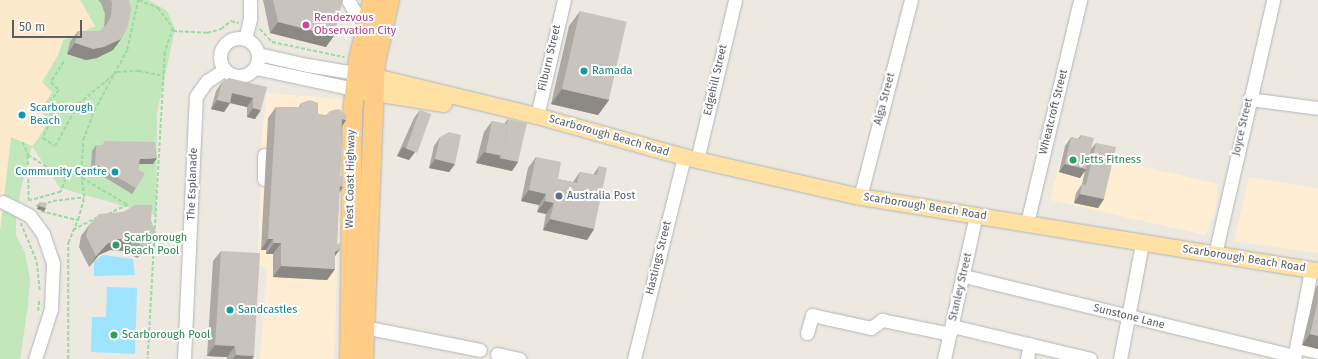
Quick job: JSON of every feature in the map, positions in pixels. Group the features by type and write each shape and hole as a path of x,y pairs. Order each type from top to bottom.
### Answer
{"highway":[{"name":"West Coast Highway","path":"349,359 353,73 372,0"},
{"name":"West Coast Highway","path":"363,359 376,57 389,0"}],"main road":[{"name":"Scarborough Beach Road","path":"353,73 374,85 537,116 691,159 860,197 1027,223 1142,244 1314,270"}],"street":[{"path":"245,39 249,26 250,0"},
{"path":"348,0 354,11 367,19"},
{"name":"Filburn Street","path":"537,116 564,0"},
{"name":"Edgehill Street","path":"691,159 735,0"},
{"name":"Alga Street","path":"860,197 911,0"},
{"name":"Wheatcroft Street","path":"1027,223 1080,0"},
{"name":"Joyce Street","path":"1215,254 1249,99 1273,0"},
{"path":"234,38 245,39 254,44 258,54 256,68 249,74 241,77 232,75 224,70 220,60 221,49 234,38"},
{"name":"Scarborough Beach Road","path":"258,54 353,73"},
{"name":"Scarborough Beach Road","path":"256,68 353,73"},
{"name":"The Esplanade","path":"184,359 196,96 207,81 224,70"},
{"path":"1249,99 1318,108"},
{"path":"264,154 264,179"},
{"name":"Hastings Street","path":"634,359 691,159"},
{"path":"3,202 27,207 43,234 53,263 51,309 35,359"},
{"name":"Stanley Street","path":"944,359 964,276 976,215"},
{"path":"1120,359 1142,244"},
{"path":"1295,354 1314,270"},
{"name":"Sunstone Lane","path":"964,276 1129,317 1295,354 1318,352"},
{"path":"807,333 812,316 871,328 882,320 1030,344 1090,359"},
{"path":"364,327 480,350"},
{"path":"1027,359 1030,344"},
{"path":"497,354 519,359"}],"path":[{"path":"68,359 70,318 67,258 68,243 78,220 84,197 82,178 83,140 94,111 117,72 132,36 133,18 139,0 158,8 173,28 165,52 148,359"},
{"path":"172,30 194,33 214,32 230,21 260,29 272,42 353,73"},
{"path":"64,62 51,82 59,90 46,109 54,116 43,138 55,146 78,104 117,72 139,71 164,76"},
{"path":"23,142 28,155 27,207 21,228 32,246 40,278 38,313"},
{"path":"27,207 61,192 66,179 28,155"},
{"path":"82,178 128,205 117,211 104,215"},
{"path":"78,220 40,211 36,207 53,201 84,197"},
{"path":"117,211 122,212"},
{"path":"149,214 156,215"},
{"path":"73,230 98,217"}],"shaded area":[{"path":"267,93 343,99 334,359 260,359 267,270 258,263 261,143"},
{"path":"1066,140 1112,151 1119,161 1218,184 1215,214 1205,235 1050,200"},
{"path":"1249,177 1318,188 1318,253 1234,241"}],"green space":[{"path":"80,0 149,0 167,11 175,29 157,113 156,215 60,188 32,146 21,188 16,219 16,235 25,253 30,279 28,305 20,359 0,359 0,230 11,137 38,139 49,119 39,111 42,82 58,55 63,40 95,26"}],"sand":[{"name":"Scarborough Beach","path":"0,0 80,0 95,26 63,40 58,55 42,82 52,92 40,111 49,119 38,139 32,146 11,137 0,230"}],"water":[{"path":"103,255 133,259 135,275 94,276 94,261"},
{"name":"Scarborough Pool","path":"107,287 137,288 135,354 91,352 92,317 106,317"}],"building":[{"path":"111,0 129,0 131,9 127,29 121,39 104,47 93,49 75,43 78,31 100,31 107,24 111,16"},
{"path":"273,0 343,0 334,36 278,22"},
{"name":"Ramada","path":"580,11 627,22 609,100 562,89"},
{"path":"229,78 267,87 261,110 253,108 253,98 232,93 230,103 217,100 222,82"},
{"path":"310,100 318,103 318,114 326,115 330,111 339,109 347,116 346,120 342,119 340,176 343,176 343,187 340,186 337,244 340,243 340,249 335,252 335,269 281,266 281,243 274,243 273,239 268,239 276,107 301,107 301,103"},
{"path":"420,110 431,114 417,153 406,149"},
{"path":"508,119 527,123 518,162 499,158 501,156"},
{"path":"492,121 508,124 502,155 486,152"},
{"path":"449,132 461,135 455,164 435,159 440,137"},
{"path":"1081,135 1094,138 1086,169 1065,164 1071,137 1080,139"},
{"name":"Community Centre","path":"105,141 155,142 157,158 140,159 138,169 145,174 136,188 95,164 96,145 102,145"},
{"path":"1096,143 1116,147 1104,199 1080,194 1082,184 1086,185"},
{"path":"536,157 561,162 558,179 577,183 580,172 597,175 599,166 607,168 594,229 550,219 554,203 545,201 546,194 529,190"},
{"path":"40,202 47,203 46,208 39,206"},
{"path":"135,205 152,205 151,220 156,233 154,239 144,247 133,240 118,239 107,244 96,256 86,236 89,225 99,214 123,212"},
{"name":"Sandcastles","path":"221,251 260,253 254,356 236,355 235,346 215,345"},
{"path":"1318,301 1318,336 1310,334"}],"place":[{"name":"Rendezvous Observation City","path":"306,25"},
{"name":"Ramada","path":"584,71"},
{"name":"Scarborough Beach","path":"22,115"},
{"name":"Jetts Fitness","path":"1073,160"},
{"name":"Community Centre","path":"115,172"},
{"name":"Australia Post","path":"559,196"},
{"name":"Scarborough Beach Pool","path":"116,245"},
{"name":"Sandcastles","path":"230,310"},
{"name":"Scarborough Pool","path":"114,335"}]}
